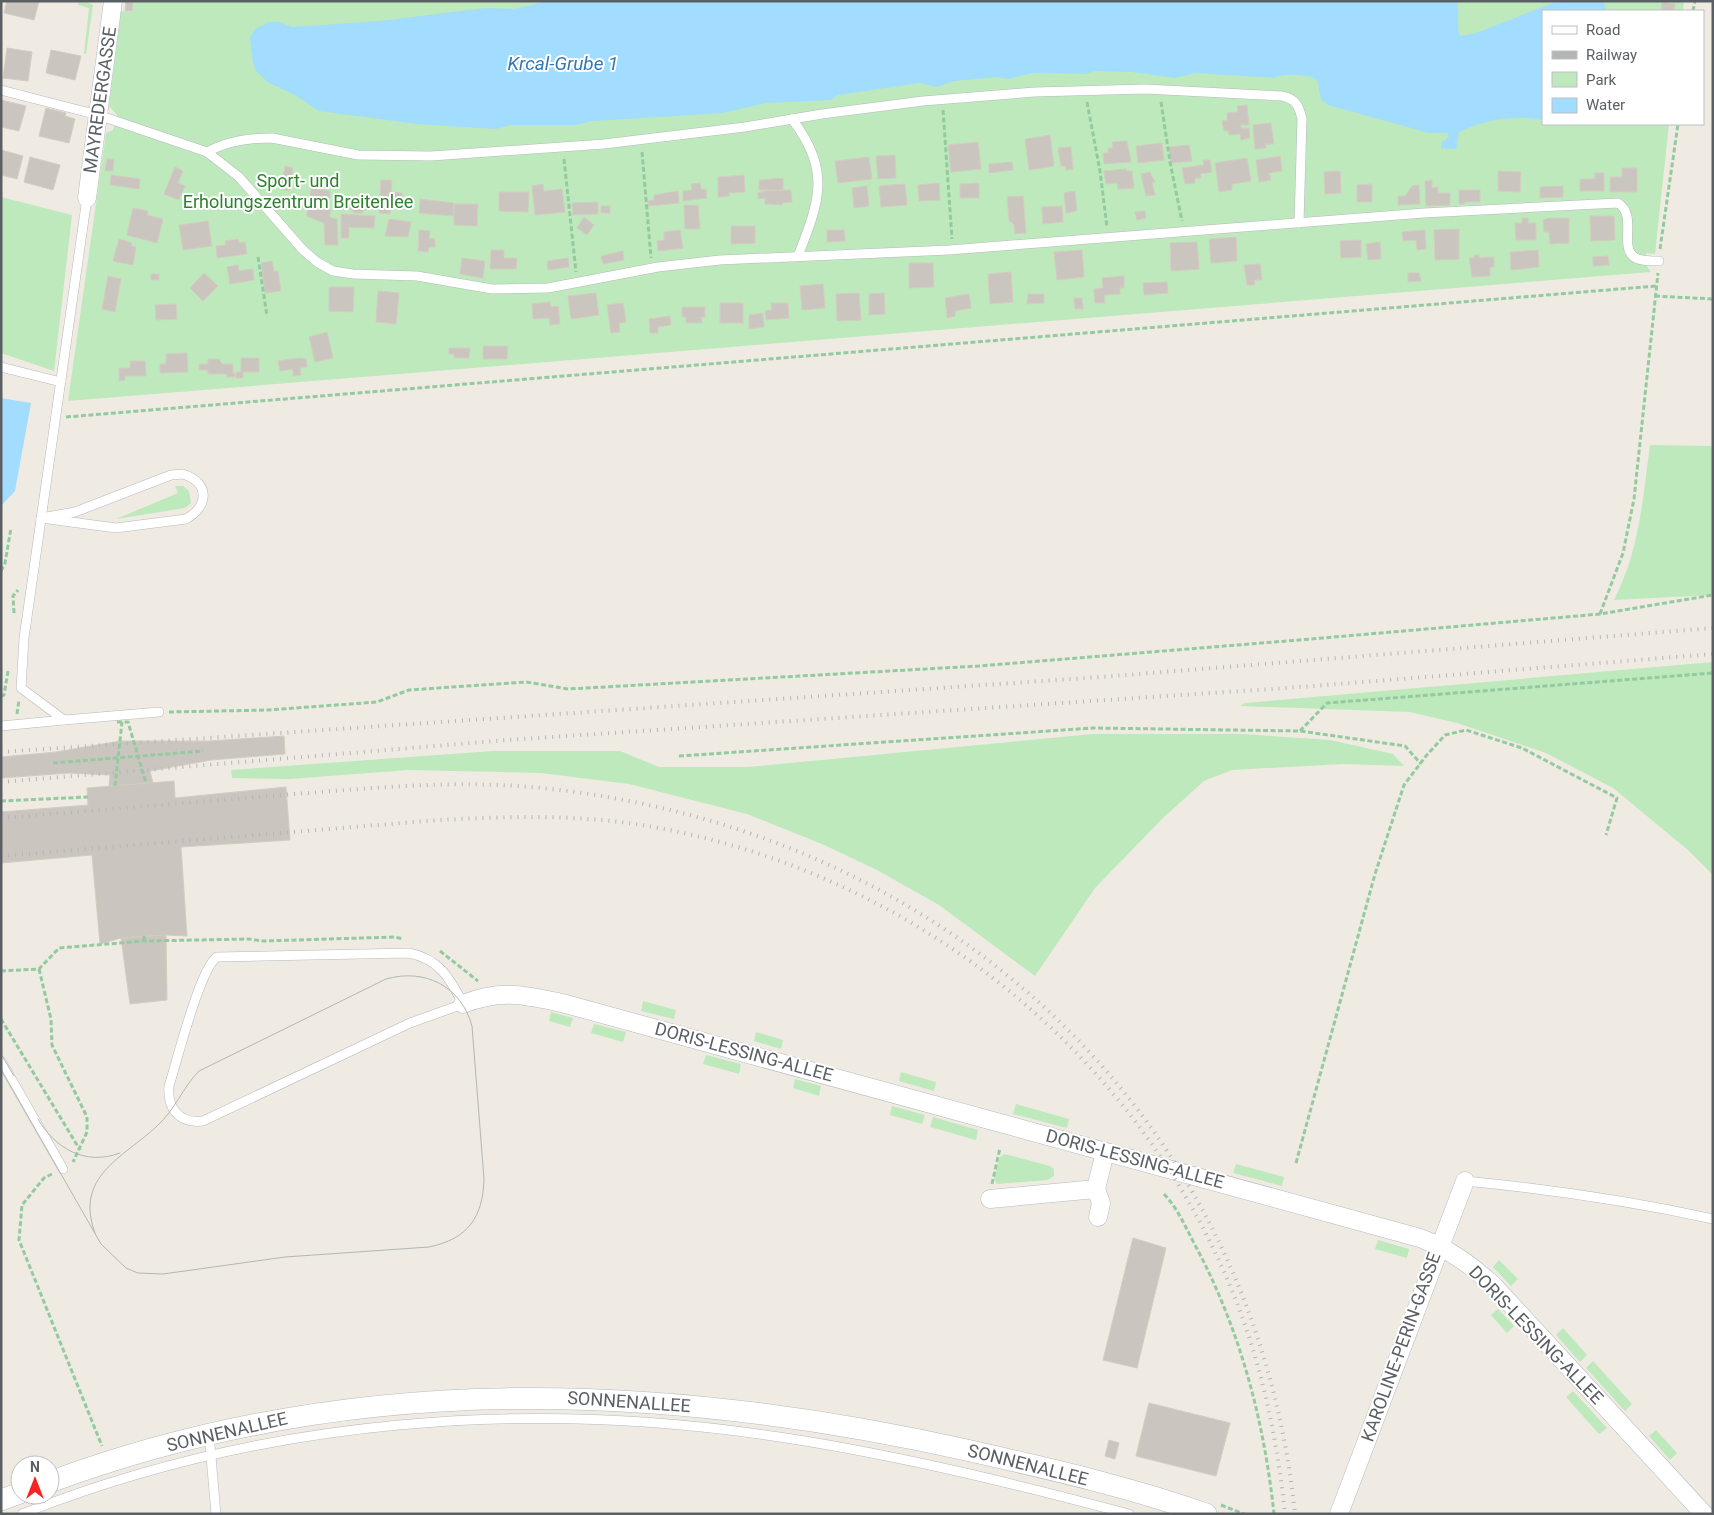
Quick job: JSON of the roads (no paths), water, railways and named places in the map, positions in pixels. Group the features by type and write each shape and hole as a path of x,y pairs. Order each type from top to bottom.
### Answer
{"street":[{"name":"MAYREDERGASSE","path":"87,198 98,115 109,2"},
{"name":"DORIS-LESSING-ALLEE","path":"463,1004 479,998 514,993 562,1003 1420,1238 1439,1245 1456,1255 1494,1286 1704,1514"},
{"path":"1098,1216 1101,1203 1096,1189 1105,1152"},
{"name":"KAROLINE-PERIN-GASSE","path":"1339,1514 1464,1181"},
{"path":"991,1194 1096,1189"},
{"name":"SONNENALLEE","path":"60,1479 138,1453 209,1434 326,1412 426,1401 488,1397 562,1397 666,1403 789,1416 926,1441 1047,1468 1206,1514"}],"lane":[{"path":"1,90 98,115 207,152 239,177 303,250 317,262 333,271 352,274 416,276 472,287 508,291 577,283 652,268 720,260 952,249 1300,223 1618,203 1628,213 1628,244 1630,251 1639,260 1659,261"},
{"path":"207,152 221,144 253,138 272,138 358,155 399,156 562,147 641,140 942,100 1084,90 1159,90 1282,96 1291,98 1297,103 1302,119 1300,223"},
{"path":"792,119 810,148 819,174 816,199 798,256"},
{"path":"64,720 21,688 24,638 87,198"},
{"path":"1,367 61,382"},
{"path":"183,474 194,478 201,485 203,495 202,506 196,513 186,519 161,523 116,528 41,518 75,512 170,475 183,474"},
{"path":"1,726 159,712"},
{"path":"408,952 421,955 443,969 463,1004 410,1023 203,1121 188,1121 175,1112 170,1104 170,1086 200,988 211,961 217,957 408,952"},
{"path":"1,1061 63,1168"},
{"path":"1464,1181 1566,1192 1630,1202 1713,1219"},
{"path":"22,1514 119,1480 211,1455 302,1437 376,1426 485,1418 661,1423 775,1436 868,1452 975,1475 1129,1514"},
{"path":"209,1434 216,1514"}],"water":[{"name":"Krcal-Grube 1","path":"548,1 1457,1 1460,36 1476,33 1558,1 1603,1 1607,10 1542,10 1542,120 1511,118 1479,124 1459,132 1456,149 1441,148 1441,143 1449,137 1447,133 1429,133 1328,105 1321,100 1317,80 1308,76 1296,75 1283,75 1274,78 1195,73 1175,78 1132,72 1095,71 1086,74 1033,73 1007,79 997,77 954,81 938,87 919,83 838,95 831,100 766,103 723,113 592,121 575,125 510,125 496,129 417,124 319,111 295,95 269,83 256,71 253,63 250,38 255,29 269,22 278,22 292,27 380,21 486,8 515,9"},
{"path":"1,398 31,403 15,491 1,506"}],"tram line":[{"path":"1,1069 101,1244 126,1268 138,1273 163,1274 285,1257 429,1247 443,1243 463,1232 476,1215 483,1193 484,1179 472,1026 467,1012 459,1000 440,983 414,976 386,979 199,1071 163,1120 105,1170 96,1183 91,1197 90,1213 95,1233"},
{"path":"1,1054 14,1076"},
{"path":"38,1119 53,1139 73,1152 95,1157 107,1157 120,1153"}],"railway":[{"path":"1,752 1101,677 1713,628"},
{"path":"1,782 507,740 1301,687 1713,654"},
{"path":"1,818 384,787 472,784 502,785 531,787 678,812 814,858 938,925 1048,1011 1141,1114 1214,1233 1267,1367 1295,1514"},
{"path":"1,856 439,820 521,817 577,818 632,823 659,828 755,853 847,889 933,936 1012,994 1084,1061 1146,1137 1199,1220 1240,1311 1256,1360 1269,1411 1285,1514"}],"park label":[{"name":"Sport- und Erholungszentrum Breitenlee","path":"298,191"}]}
